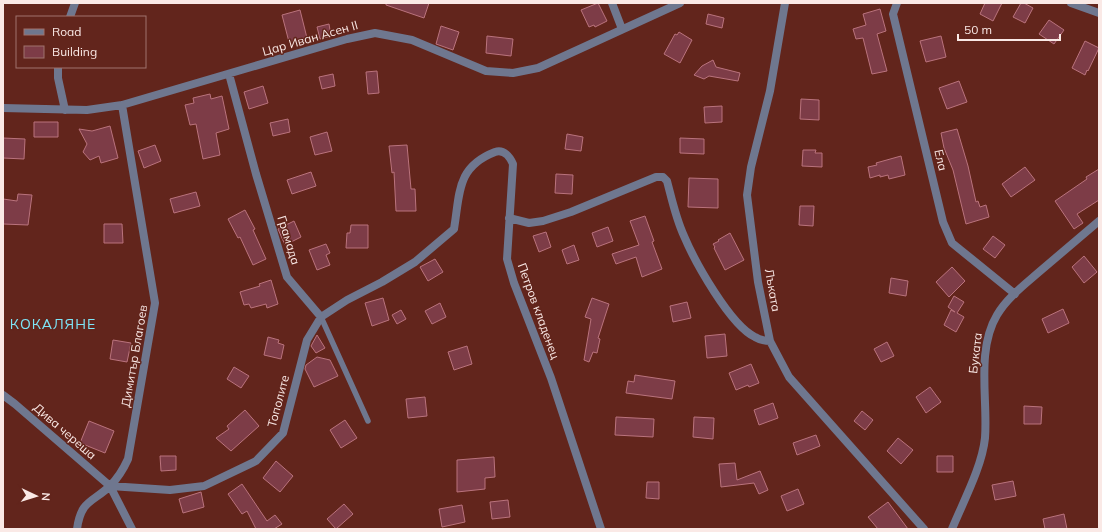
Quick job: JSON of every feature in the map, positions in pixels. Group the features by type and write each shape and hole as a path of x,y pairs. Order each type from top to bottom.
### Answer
{"street":[{"path":"70,16 75,3"},
{"path":"612,3 622,28"},
{"name":"Цар Иван Асен II","path":"3,108 87,110 122,105 347,39 375,33 412,40 486,71 513,73 538,68 622,28 680,3"},
{"name":"Лъката","path":"785,3 770,91 751,167 747,196 758,282 770,341 789,377 924,529"},
{"name":"Ела","path":"897,3 893,14 943,222 952,243 1015,294"},
{"path":"1071,3 1099,12"},
{"path":"58,68 58,78 65,110"},
{"name":"Грамада","path":"229,74 256,174 288,277 321,317"},
{"name":"Димитър Благоев","path":"110,486 121,473 128,459 155,302 122,105"},
{"name":"Петров кладенец","path":"454,229 459,193 465,175 474,164 490,154 498,151 505,153 513,164 507,259 514,283 550,378 601,529"},
{"path":"509,218 529,223 543,221 571,212 656,177 663,177 667,181 676,215 684,237 706,278 732,317 754,337 770,341"},
{"name":"Буката","path":"952,529 977,469 985,438 984,370 988,336 997,315 1015,294 1099,221"},
{"name":"Тополите","path":"110,486 170,490 204,486 256,461 283,433 307,340 321,317 347,300 382,282 415,262 454,229"},
{"name":"Дива череша","path":"3,395 110,486"},
{"path":"78,529 81,511 91,500 110,486 132,529"}],"lane":[{"name":"Грамада","path":"321,317 368,420"}],"building":[{"path":"386,3 429,3 424,18 386,5"},
{"path":"598,3 607,21 595,27 594,25 589,27 581,10"},
{"path":"985,3 1002,3 993,21 980,14"},
{"path":"1021,3 1033,8 1025,23 1013,17"},
{"path":"880,9 886,31 877,34 887,71 872,74 863,38 856,39 853,29 866,25 863,14"},
{"path":"300,10 307,38 289,42 282,15"},
{"path":"708,14 724,18 722,28 706,24"},
{"path":"1049,20 1064,30 1054,44 1039,34"},
{"path":"329,24 331,36 320,39 317,27"},
{"path":"441,26 459,32 453,50 436,44"},
{"path":"679,32 692,40 680,63 664,54 675,34 677,35"},
{"path":"487,36 513,39 511,56 486,53"},
{"path":"941,36 946,57 926,62 920,41"},
{"path":"1085,41 1099,48 1085,75 1072,68"},
{"path":"713,60 716,67 740,73 738,81 709,76 704,79 694,75 702,66"},
{"path":"377,71 379,93 368,94 366,72"},
{"path":"333,74 335,86 322,89 319,77"},
{"path":"959,81 967,102 947,109 939,88"},
{"path":"263,86 268,103 249,109 244,92"},
{"path":"210,94 211,99 222,96 229,129 216,133 220,155 203,159 196,124 190,125 185,105 194,103 193,98"},
{"path":"801,99 819,100 819,120 800,119"},
{"path":"722,106 722,122 705,123 704,107"},
{"path":"288,119 290,132 273,136 270,123"},
{"path":"34,122 58,122 58,137 34,137"},
{"path":"110,126 118,158 101,163 99,156 90,160 83,152 87,144 79,129 92,131"},
{"path":"957,129 968,166 976,202 978,201 980,207 986,205 989,217 966,224 953,170 944,148 941,133"},
{"path":"327,132 332,151 315,155 310,137"},
{"path":"567,134 583,137 581,151 565,149"},
{"path":"3,138 25,139 24,159 3,158"},
{"path":"680,138 704,139 704,154 680,153"},
{"path":"155,145 161,161 144,168 138,151"},
{"path":"407,145 411,189 415,189 416,211 396,211 394,172 392,173 389,146"},
{"path":"803,150 816,150 815,153 822,153 822,167 802,166"},
{"path":"901,156 905,175 889,179 888,175 880,177 880,175 870,178 868,167 877,165 876,163"},
{"path":"1025,167 1035,180 1011,197 1002,184"},
{"path":"1099,169 1099,200 1077,214 1083,223 1074,229 1055,201"},
{"path":"311,172 316,186 292,194 287,180"},
{"path":"556,174 573,175 572,194 555,193"},
{"path":"689,178 718,179 718,208 688,207"},
{"path":"196,192 200,206 174,213 170,199"},
{"path":"18,194 32,195 28,225 3,224 3,199 17,201"},
{"path":"800,206 814,206 813,226 799,225"},
{"path":"245,210 255,229 253,230 266,259 253,265 240,237 238,238 228,219"},
{"path":"645,216 654,241 652,242 662,269 642,277 636,257 616,264 612,254 639,245 630,221"},
{"path":"294,221 301,237 285,245 278,229"},
{"path":"104,224 122,224 123,243 104,243"},
{"path":"351,225 368,225 368,248 346,248 347,233 350,233"},
{"path":"608,227 613,241 597,247 592,233"},
{"path":"546,232 551,247 539,252 533,236"},
{"path":"730,233 744,260 725,270 713,244"},
{"path":"993,236 1005,245 995,258 983,249"},
{"path":"326,244 330,253 326,255 330,265 317,270 309,250"},
{"path":"574,245 579,260 567,264 562,250"},
{"path":"1084,256 1097,272 1084,283 1072,267"},
{"path":"435,259 443,272 428,281 420,267"},
{"path":"952,267 965,281 949,297 936,282"},
{"path":"891,278 908,281 906,296 889,293"},
{"path":"271,280 278,304 267,308 266,304 251,308 249,304 244,305 240,292 260,286 259,284"},
{"path":"954,296 964,302 957,313 964,317 956,332 944,325 951,310 955,312 948,307"},
{"path":"383,298 389,320 372,326 365,303"},
{"path":"592,298 609,304 598,338 600,339 597,353 593,352 589,362 584,360 591,319 585,317"},
{"path":"687,302 691,318 673,322 670,306"},
{"path":"440,303 446,317 432,324 425,311"},
{"path":"1063,309 1069,323 1048,333 1042,319"},
{"path":"401,310 406,319 397,324 392,315"},
{"path":"725,334 727,356 707,358 705,336"},
{"path":"317,335 325,348 316,353 311,346"},
{"path":"268,337 279,340 278,343 284,345 281,359 264,355"},
{"path":"113,340 131,343 127,362 110,359"},
{"path":"887,342 894,356 881,362 874,349"},
{"path":"467,346 472,364 454,370 448,352"},
{"path":"317,357 330,360 338,376 314,387 305,369 306,365"},
{"path":"751,364 759,383 749,387 748,385 736,390 729,373"},
{"path":"234,367 249,376 241,388 227,379"},
{"path":"635,375 675,381 672,399 626,393 628,381 634,382"},
{"path":"930,387 941,402 926,413 916,397"},
{"path":"425,397 427,416 408,418 406,399"},
{"path":"773,403 778,418 759,425 754,410"},
{"path":"1024,406 1042,407 1041,424 1024,424"},
{"path":"245,410 259,426 231,451 216,438 229,429 227,426"},
{"path":"862,411 873,420 865,430 854,421"},
{"path":"616,417 654,419 653,437 615,435"},
{"path":"694,417 714,418 713,439 693,437"},
{"path":"345,420 357,438 341,448 330,430"},
{"path":"89,421 114,431 105,453 80,443"},
{"path":"816,435 820,446 797,455 793,443"},
{"path":"898,438 913,450 901,464 887,451"},
{"path":"160,456 176,456 176,470 161,471"},
{"path":"937,456 953,456 953,472 937,472"},
{"path":"494,457 495,477 485,478 485,489 457,492 457,460"},
{"path":"276,461 293,476 280,492 263,478"},
{"path":"735,463 737,480 760,471 768,490 759,494 754,483 721,487 719,464"},
{"path":"1013,481 1016,496 995,500 992,485"},
{"path":"647,482 659,482 659,499 646,498"},
{"path":"242,484 267,521 275,515 282,524 274,529 256,529 247,511 242,514 228,494"},
{"path":"798,489 804,504 787,511 781,496"},
{"path":"201,492 204,507 183,513 179,499"},
{"path":"508,500 510,517 492,519 490,502"},
{"path":"888,502 908,529 878,529 868,517"},
{"path":"344,504 353,514 336,529 327,519"},
{"path":"462,505 465,522 442,527 439,509"},
{"path":"1064,514 1067,529 1045,529 1043,519"}],"district":[{"name":"КОКАЛЯНЕ","path":"53,324"}]}
